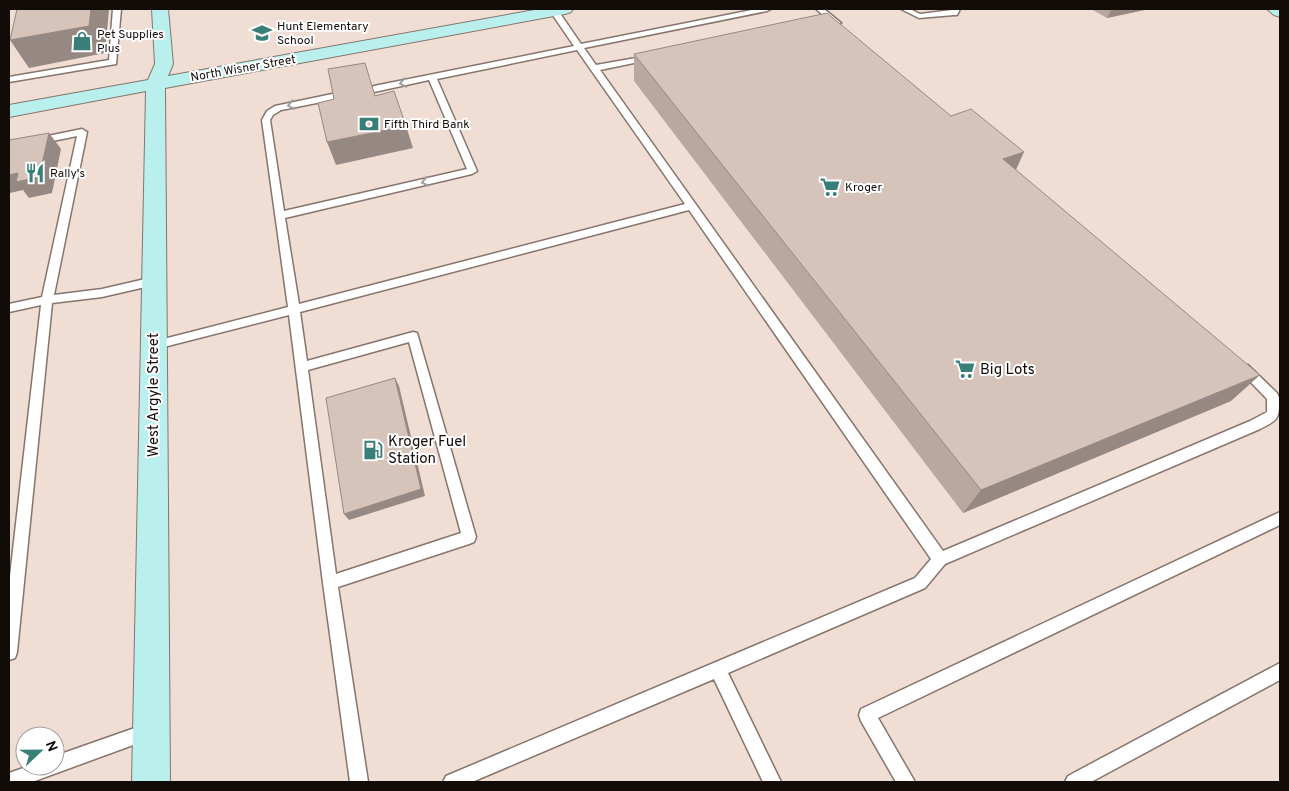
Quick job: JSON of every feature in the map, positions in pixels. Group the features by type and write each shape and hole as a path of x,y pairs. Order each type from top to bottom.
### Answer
{"street":[{"name":"West Argyle Street","path":"151,782 154,103 156,84 164,64 160,9"},
{"path":"1275,9 1280,12"},
{"name":"North Wisner Street","path":"9,111 559,10"}],"lane":[{"path":"9,80 114,62 117,9"},
{"path":"374,88 767,9"},
{"path":"905,9 919,16 954,13 956,9"},
{"path":"559,10 595,68 940,559"},
{"path":"824,16 846,31"},
{"path":"595,68 661,54"},
{"path":"279,216 472,171 432,77"},
{"path":"337,96 278,108 270,113 266,120 359,782"},
{"path":"9,147 82,132 46,300 9,652"},
{"path":"152,346 691,206"},
{"path":"9,308 46,300 102,293 154,280"},
{"path":"302,367 413,336 469,537 330,583"},
{"path":"452,782 920,583 940,559 1273,416 1272,397 1257,379 1234,359"},
{"path":"906,782 868,715 1280,518"},
{"path":"718,669 772,782"},
{"path":"1074,782 1280,671"},
{"path":"65,762 152,730"},
{"path":"9,782 26,776"}],"building":[{"path":"17,9 91,9 89,26 10,40"},
{"path":"827,13 951,116 971,109 1024,152 1003,159 1260,375 981,490 634,54"},
{"path":"365,63 375,96 394,91 406,126 327,142 318,103 334,99 328,69"},
{"path":"49,133 39,177 16,182 18,173 9,175 9,140"},
{"path":"395,378 421,489 344,514 326,398"}],"place":[{"name":"Hunt Elementary School","path":"262,33"},
{"name":"Pet Supplies Plus","path":"82,41"},
{"name":"Fifth Third Bank","path":"369,124"},
{"name":"Rally's","path":"35,173"},
{"name":"Kroger","path":"830,187"},
{"name":"Big Lots","path":"965,369"},
{"name":"Kroger Fuel Station","path":"373,450"}]}
